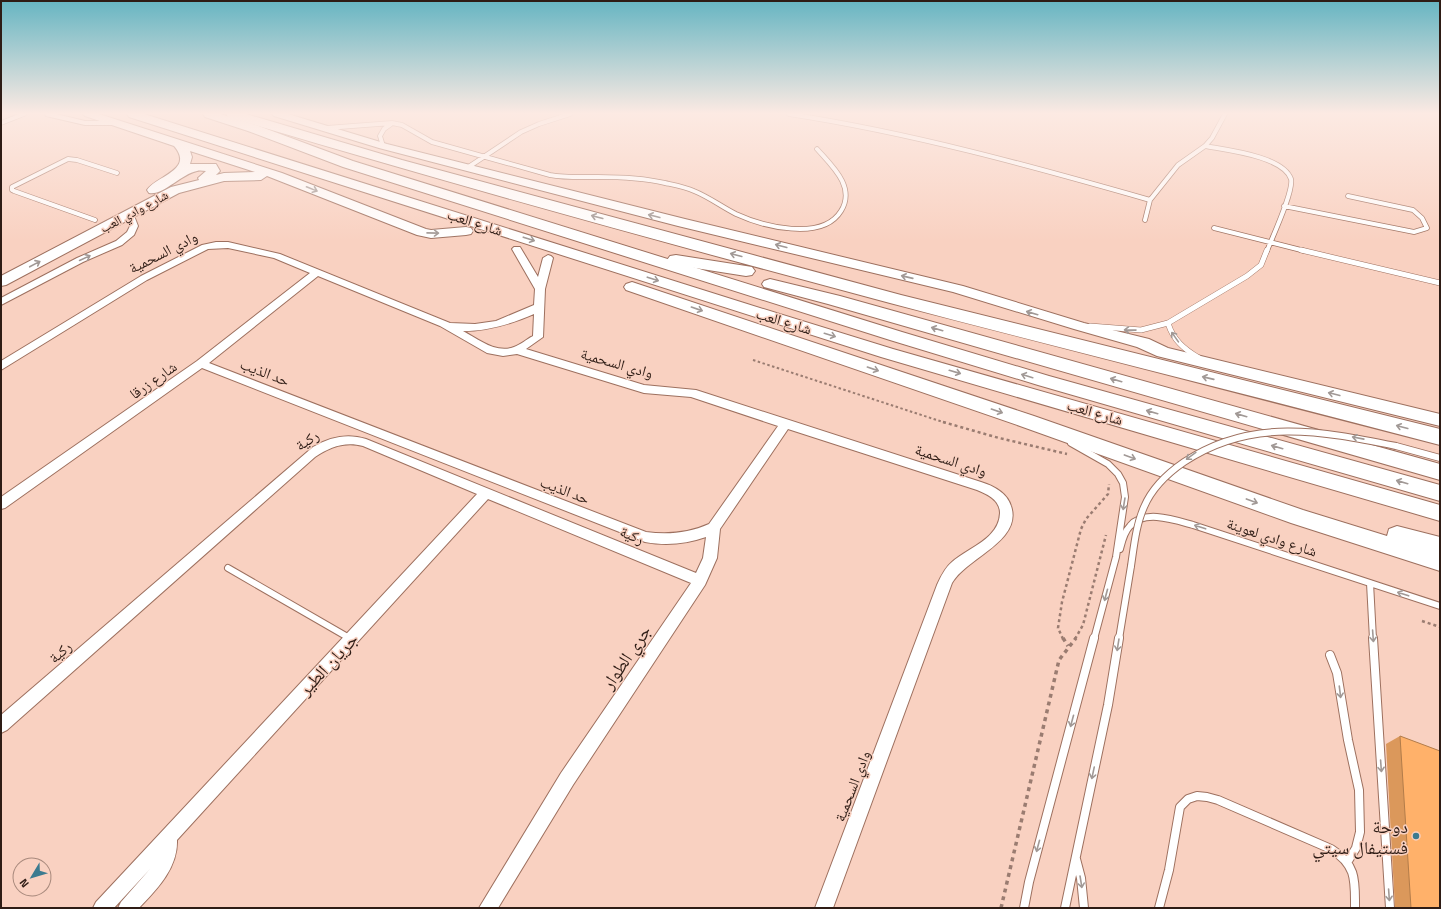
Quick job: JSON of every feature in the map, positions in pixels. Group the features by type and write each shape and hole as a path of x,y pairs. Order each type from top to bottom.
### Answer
{"highway":[{"path":"375,156 894,299 1109,354 1263,391 1440,437"},
{"path":"392,156 397,163"},
{"path":"676,260 719,266 894,299"},
{"path":"848,286 894,293 1163,352"}],"main road":[{"name":"شارع وادي العب","path":"1,268 152,191 179,172 186,161 185,156"},
{"name":"شارع العب","path":"231,156 285,170 887,353 1440,513"},
{"name":"شارع العب","path":"248,156 285,170"},
{"name":"شارع العب","path":"328,156 633,254 1044,381 1440,493"},
{"path":"423,156 824,258 958,289 1079,326 1143,343 1163,352 1440,420"},
{"path":"171,179 194,167 207,166 214,169 212,175 183,187"},
{"name":"شارع وادي العب","path":"1,282 160,196 183,187 224,177 285,170"},
{"path":"285,170 1027,421 1299,517 1440,562"},
{"path":"633,254 676,260 834,300 1440,472"},
{"path":"1247,456 1362,500 1440,526"},
{"path":"1299,517 1338,522 1440,546"}],"street":[{"path":"1,302 80,260 124,240 131,233 134,226 129,213"},
{"name":"وادي السحمية","path":"1,366 144,278 205,247 228,245 277,256 444,324 491,351 503,353 523,348 538,337 540,290 548,258"},
{"path":"517,249 540,290"},
{"name":"شارع زرقا","path":"1,504 201,364 316,273"},
{"name":"وادي السحمية","path":"444,324 469,328 500,324 519,318 539,307"},
{"name":"وادي السحمية","path":"517,350 644,389 692,393 784,424 967,481 988,489 1001,499 1006,508 1007,519 1003,529 996,537 958,565 948,577 944,585 824,908"},
{"name":"حد الذيب","path":"201,364 644,537 659,540 674,540 695,536 714,528"},
{"name":"جري الطوار","path":"488,908 567,779 700,581 710,558 714,528 784,424"},
{"name":"ركية","path":"1,725 319,448 339,440 358,440 700,581"},
{"path":"398,456 407,445"},
{"name":"جريان الطير","path":"102,908 487,492"},
{"path":"127,908 162,866 170,844 168,837"}],"lane":[{"path":"467,168 483,156"},
{"path":"486,156 560,177 641,178 664,182 692,190 727,210 756,221 784,227 811,228 824,226 832,222 844,207 847,199 847,190 842,180 822,156"},
{"path":"990,156 1150,200"},
{"path":"1145,220 1150,200 1178,165 1190,156"},
{"path":"1079,326 1098,326 1126,330 1155,328 1168,323 1241,280 1260,265 1270,243 1291,184 1290,178 1282,169 1255,156"},
{"path":"95,220 11,189 12,187 68,159 77,160 117,173"},
{"path":"1284,206 1414,232 1427,228 1422,218 1412,210 1348,196"},
{"path":"1214,228 1270,243 1440,283"},
{"path":"1168,323 1170,330 1180,344 1188,351 1209,363"},
{"path":"1024,908 1031,875 1116,557 1125,497 1123,483 1118,474 1108,464 1027,421"},
{"path":"1065,908 1108,705 1135,534 1149,497 1172,471 1200,450 1234,438 1257,433 1280,431 1321,432 1396,446 1440,458"},
{"name":"شارع وادي لعوينة","path":"1116,557 1129,526 1138,518 1162,518 1193,525 1440,606"},
{"path":"228,568 350,639"},
{"path":"1370,583 1390,908"},
{"path":"1330,655 1337,673 1348,740 1359,790 1360,832 1356,848 1348,861"},
{"path":"1159,908 1169,870 1180,807 1184,800 1191,796 1208,796 1331,849 1343,856 1348,861 1354,872 1355,908"},
{"path":"1076,857 1081,878 1084,908"}],"path":[{"path":"753,360 951,425 1072,456"},
{"path":"1068,646 1058,628 1062,602 1081,529 1086,519 1108,494 1110,490 1109,480"},
{"path":"1002,908 1058,665 1063,652 1077,638 1083,625 1106,535"},
{"path":"1422,621 1440,627"}],"building":[{"name":"دوحة فستيفال سيتي","path":"1400,736 1440,751 1440,908 1411,908"}],"place":[{"name":"دوحة فستيفال سيتي","path":"1416,836"}]}
